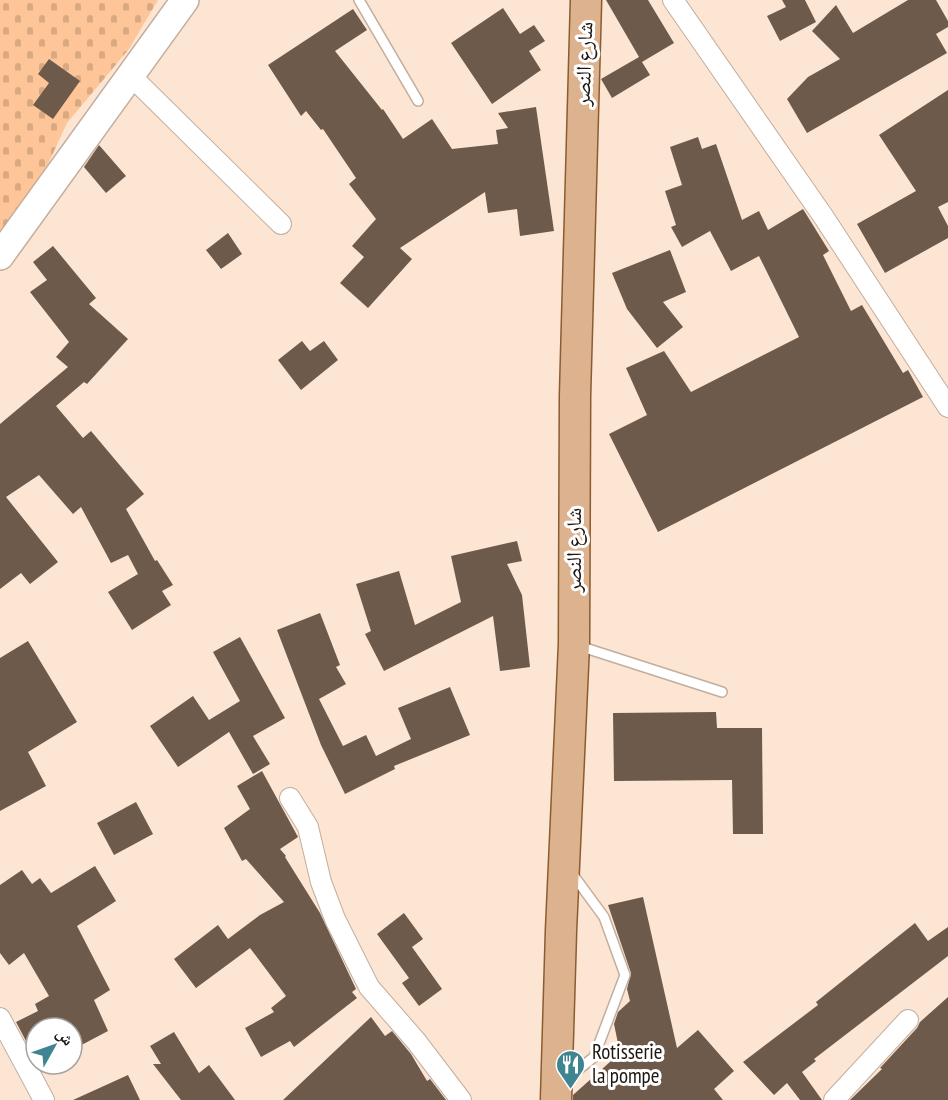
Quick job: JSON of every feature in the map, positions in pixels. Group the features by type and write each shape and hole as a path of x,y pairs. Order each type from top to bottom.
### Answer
{"main road":[{"name":"شارع النصر","path":"557,1093 574,644 575,396 585,0"}],"street":[{"path":"0,256 185,0"},
{"path":"673,0 823,216 948,407"},
{"path":"131,76 281,224"},
{"path":"290,798 308,827 321,882 335,919 369,987 416,1041 461,1100"},
{"path":"0,1018 45,1100"},
{"path":"834,1100 908,1020"}],"lane":[{"path":"359,0 418,101"},
{"path":"574,644 722,692"},
{"path":"557,1093 594,1058 624,975 604,917 564,862"}],"green space":[{"path":"0,0 158,0 129,49 67,123 27,210 0,244"}],"building":[{"path":"606,0 648,0 674,43 642,62 650,75 612,98 601,79 639,57"},
{"path":"782,0 805,0 816,22 780,41 767,16 786,7"},
{"path":"908,0 936,0 948,21 948,27 936,34 947,53 807,133 787,99 808,77 840,59 812,31 836,5 853,33"},
{"path":"503,8 520,34 534,25 545,41 529,51 541,70 492,104 451,43"},
{"path":"353,9 367,30 335,51 383,109 403,139 432,119 452,149 498,144 496,130 508,128 498,113 536,107 554,231 520,236 517,209 488,213 485,192 400,248 412,259 368,308 340,283 364,257 352,246 376,219 349,184 356,178 323,129 321,130 306,111 301,116 268,65"},
{"path":"49,59 80,81 53,119 33,105 49,83 38,74"},
{"path":"948,90 948,202 938,207 948,226 948,238 885,273 857,224 916,191 879,135"},
{"path":"698,137 702,149 716,144 742,220 759,211 768,230 803,209 829,251 823,255 851,311 862,305 903,373 908,370 923,397 658,532 609,434 647,415 626,368 664,351 691,392 799,337 759,256 731,271 710,231 682,247 671,227 676,225 665,191 682,185 670,147"},
{"path":"99,145 126,176 106,193 84,167"},
{"path":"228,233 242,254 221,269 206,250"},
{"path":"53,246 96,298 89,304 128,339 87,384 84,382 56,406 83,438 91,431 144,494 126,509 155,561 157,560 173,585 162,591 171,605 132,630 108,592 138,574 128,555 111,563 81,507 73,514 39,475 6,497 58,562 30,584 21,573 0,589 0,424 68,367 56,357 69,342 30,292 47,280 33,262"},
{"path":"670,250 686,292 663,302 683,327 657,348 627,309 612,273"},
{"path":"302,341 310,351 324,341 338,360 301,390 278,360"},
{"path":"517,541 522,561 507,564 522,595 530,667 500,671 493,616 384,671 365,634 371,631 356,584 399,571 415,625 461,602 451,556"},
{"path":"320,613 340,665 336,667 346,684 319,699 343,746 366,735 376,756 411,739 398,708 450,687 470,735 394,766 395,769 345,794 321,745 277,630"},
{"path":"240,637 285,718 253,736 270,764 253,774 229,732 178,767 150,726 193,696 209,720 240,701 213,652"},
{"path":"28,641 77,722 28,752 46,786 0,811 0,658"},
{"path":"716,712 717,728 762,728 763,834 733,834 732,780 614,781 613,713"},
{"path":"262,771 298,837 280,849 320,913 356,989 352,992 357,998 294,1047 290,1041 261,1057 245,1028 274,1012 271,1008 286,996 250,948 196,988 174,959 218,925 228,939 260,915 284,902 246,859 242,861 224,828 250,809 237,786"},
{"path":"136,802 153,834 114,855 97,823"},
{"path":"95,866 116,901 77,926 110,990 94,1000 108,1031 84,1044 84,1016 28,1016 38,1011 35,1004 49,996 24,953 9,965 0,953 0,885 22,870 32,884 40,878 51,893"},
{"path":"643,897 677,1048 698,1030 734,1071 714,1089 723,1100 573,1100 573,1095 620,1053 614,1024 618,1012 630,1001 627,989 631,973 608,905"},
{"path":"404,913 423,939 412,947 442,989 419,1006 402,983 409,978 377,934"},
{"path":"915,923 928,941 948,927 948,956 814,1059 816,1061 802,1072 822,1100 800,1100 787,1083 774,1095 743,1062 818,1005 816,1002"},
{"path":"948,997 948,1100 850,1100 882,1069 880,1068 920,1022"},
{"path":"371,1017 385,1036 392,1031 411,1054 427,1081 430,1079 446,1100 283,1100"},
{"path":"24,1018 24,1037 16,1022"},
{"path":"174,1032 199,1073 209,1065 235,1100 181,1100 153,1064 161,1064 150,1046"},
{"path":"128,1075 140,1100 73,1100"}],"place":[{"name":"Rotisserie la pompe","path":"571,1090"}]}
